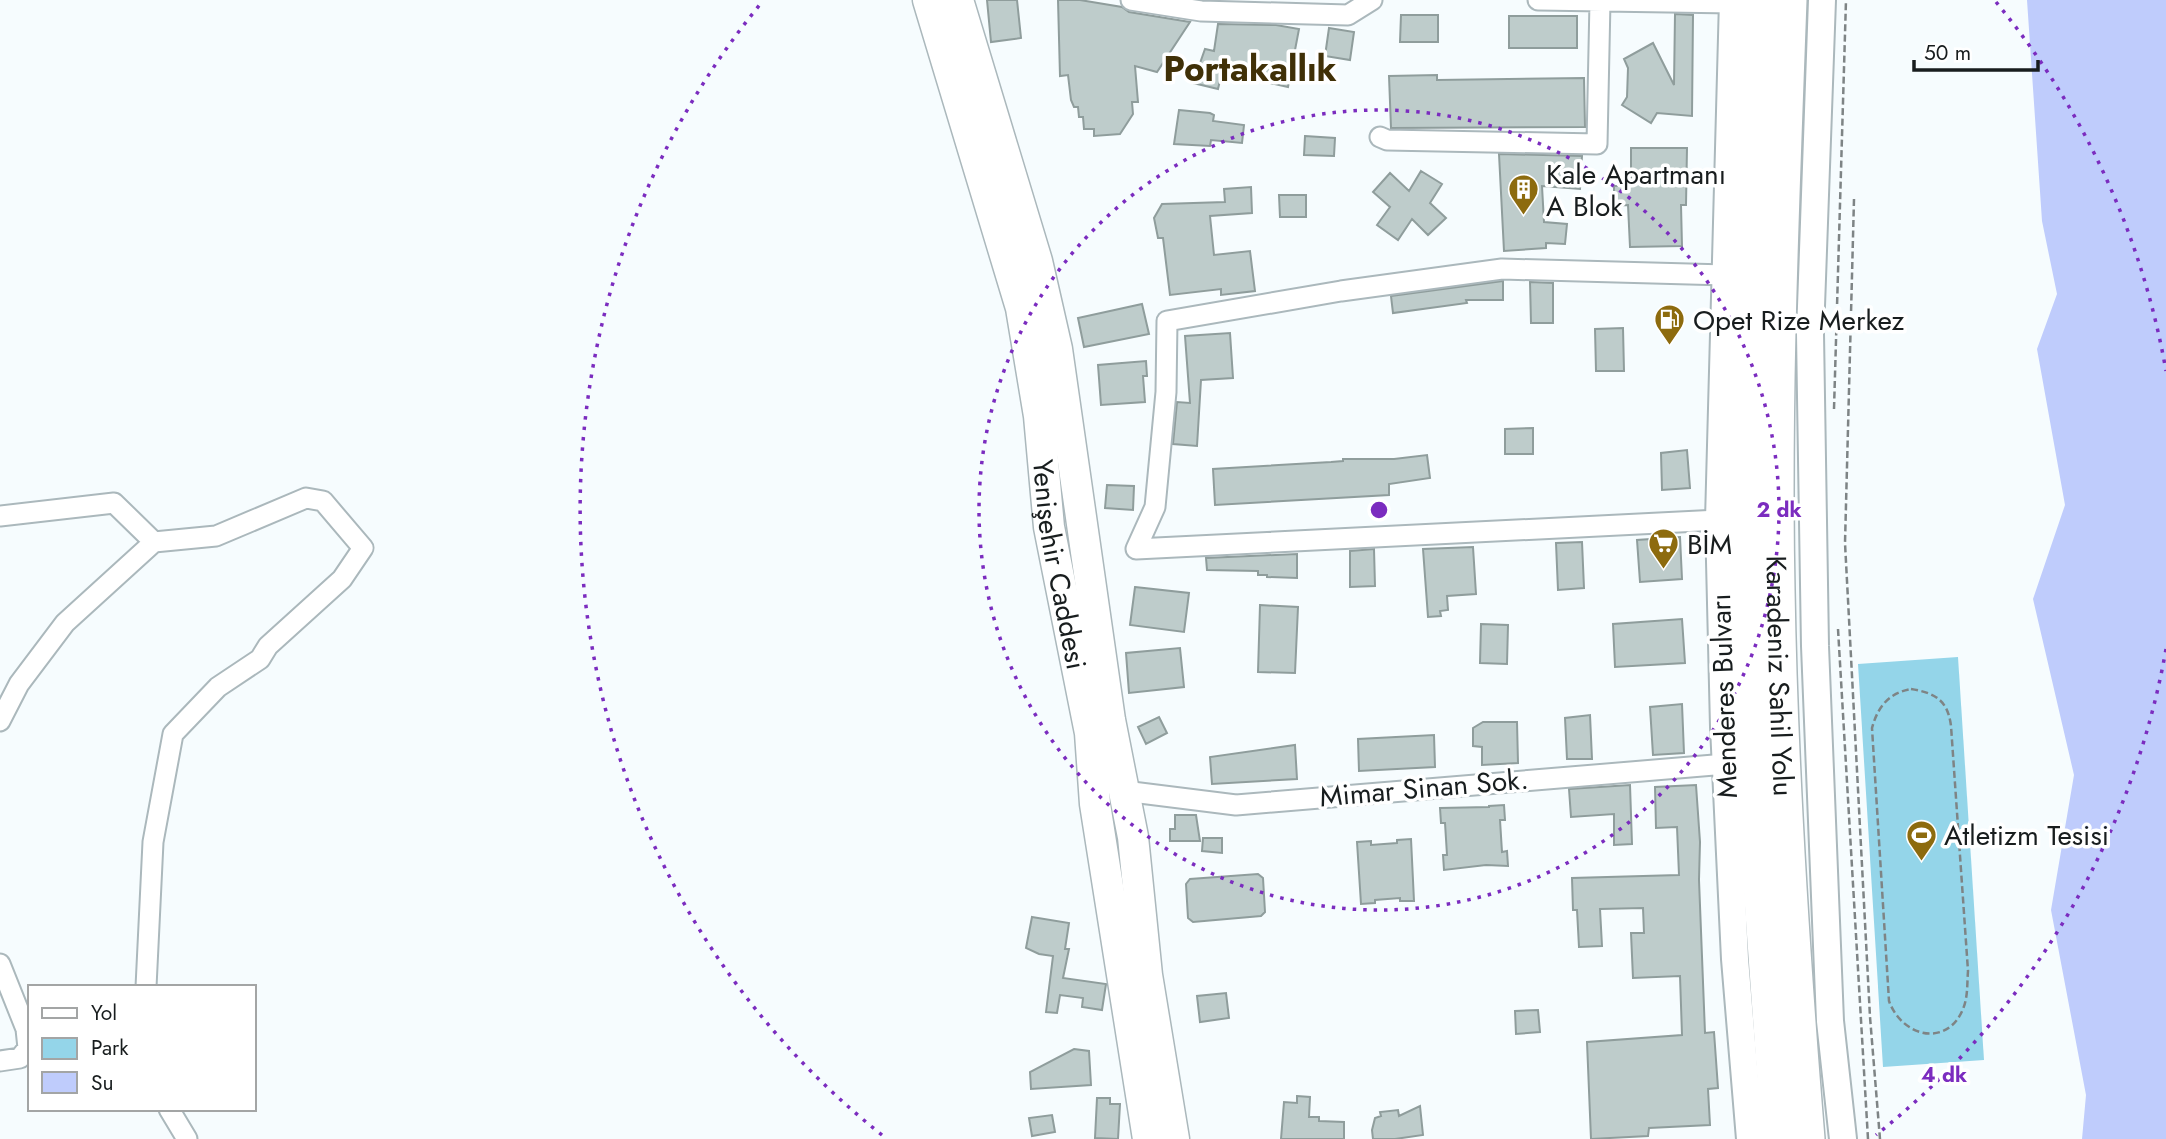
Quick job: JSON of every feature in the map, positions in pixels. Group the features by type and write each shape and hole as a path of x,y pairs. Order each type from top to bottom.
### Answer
{"highway":[{"name":"Karadeniz Sahil Yolu","path":"1789,0 1780,244 1777,590 1791,944 1807,1139"},
{"name":"Karadeniz Sahil Yolu","path":"1741,1 1748,352 1750,680 1779,1139"}],"main road":[{"name":"Yenişehir Caddesi","path":"928,0 1021,308 1039,416 1049,527 1090,733 1095,804 1147,1139"},
{"name":"Yenişehir Caddesi","path":"958,0 1037,261 1057,349 1110,720 1133,837 1147,975 1174,1139"},
{"path":"1822,0 1810,334 1814,618 1830,1021 1843,1139"},
{"name":"Menderes Bulvarı","path":"1741,1 1726,275 1720,520 1726,764 1735,959 1750,1139"}],"street":[{"path":"1131,0 1201,11 1348,15 1372,0"},
{"path":"1538,0 1741,1"},
{"path":"1380,137 1387,140 1597,144 1600,1"},
{"path":"1720,520 1136,549 1155,507 1166,392 1167,321 1341,291 1502,269 1726,275"},
{"path":"0,721 19,684 65,623 154,542 216,536 306,498 323,501 363,548 342,579 268,646 260,659 218,687 173,734 153,842 146,985"},
{"path":"0,516 114,503 154,542"},
{"name":"Mimar Sinan Sok.","path":"1124,791 1236,805 1726,764"},
{"path":"0,964 26,1029 28,1048 20,1058 0,1061"},
{"path":"170,1111 187,1139"}],"path":[{"path":"1834,421 1846,0"},
{"path":"1854,199 1844,543 1869,1003 1880,1139"},
{"path":"1838,625 1868,1139"},
{"path":"1911,689 1944,702 1949,713 1968,971 1963,1012 1949,1027 1936,1033 1919,1034 1894,1015 1889,1001 1872,728 1882,704 1891,695 1911,689"}],"green space":[{"name":"Atletizm Tesisi","path":"1958,657 1984,1060 1883,1067 1858,664"}],"water":[{"path":"2027,0 2166,0 2166,1139 2082,1139 2086,1095 2051,910 2074,775 2033,599 2065,505 2037,349 2057,294 2042,221"}],"building":[{"path":"987,0 1017,0 1021,38 991,42"},
{"path":"1058,0 1080,0 1122,7 1129,12 1190,22 1157,72 1135,66 1138,102 1132,102 1133,114 1120,134 1094,136 1094,129 1084,129 1083,117 1079,117 1078,107 1074,107 1071,100 1068,75 1060,76"},
{"path":"1675,14 1693,15 1692,116 1657,113 1651,123 1622,105 1627,97 1628,68 1624,59 1653,43 1674,85"},
{"path":"1401,15 1438,15 1438,42 1400,42"},
{"path":"1509,16 1577,16 1577,48 1509,48"},
{"path":"1218,24 1276,25 1299,29 1288,87 1222,72 1218,89 1193,83 1205,49 1214,51"},
{"path":"1329,28 1354,32 1350,60 1325,56"},
{"path":"1437,75 1437,80 1584,78 1585,127 1391,128 1389,76"},
{"path":"1179,110 1210,113 1214,115 1213,121 1244,125 1242,143 1211,140 1210,146 1174,144"},
{"path":"1305,136 1335,138 1334,156 1304,155"},
{"path":"1631,148 1687,148 1686,205 1681,205 1682,246 1630,247 1628,205 1614,206 1614,186 1631,186"},
{"path":"1499,154 1582,156 1580,189 1542,186 1544,222 1567,224 1565,244 1546,243 1546,248 1504,251"},
{"path":"1421,171 1442,184 1430,203 1446,218 1428,235 1412,219 1398,240 1377,225 1390,207 1373,192 1390,173 1409,191"},
{"path":"1251,187 1252,213 1210,216 1214,255 1250,251 1255,291 1221,295 1221,289 1170,295 1163,238 1158,238 1154,218 1162,204 1225,202 1224,189"},
{"path":"1279,195 1306,195 1306,217 1280,217"},
{"path":"1503,281 1503,300 1466,300 1467,303 1393,313 1391,296"},
{"path":"1530,282 1553,283 1553,323 1531,323"},
{"path":"1142,304 1149,334 1084,347 1078,318"},
{"path":"1623,328 1624,371 1596,371 1595,329"},
{"path":"1230,333 1233,378 1201,380 1197,446 1173,444 1177,402 1190,403 1185,336"},
{"path":"1146,361 1147,376 1143,376 1145,402 1101,405 1098,365"},
{"path":"1533,428 1533,454 1505,454 1505,429"},
{"path":"1687,450 1690,488 1662,490 1661,453"},
{"path":"1427,455 1430,478 1389,484 1389,495 1215,505 1213,469"},
{"path":"1107,485 1134,486 1133,510 1105,508"},
{"path":"1680,537 1682,579 1640,582 1637,540"},
{"path":"1582,542 1584,588 1558,590 1556,543"},
{"path":"1473,547 1476,594 1447,596 1448,610 1440,611 1441,616 1428,617 1423,549"},
{"path":"1374,549 1375,586 1350,587 1350,551"},
{"path":"1297,554 1297,578 1267,577 1258,575 1258,571 1207,570 1206,558"},
{"path":"1135,587 1189,593 1184,632 1130,625"},
{"path":"1260,605 1298,607 1295,673 1258,672"},
{"path":"1682,619 1685,663 1615,667 1613,624"},
{"path":"1481,624 1508,625 1507,664 1480,663"},
{"path":"1180,648 1184,687 1129,693 1126,653"},
{"path":"1682,704 1684,753 1653,755 1650,707"},
{"path":"1590,715 1592,759 1567,759 1565,718"},
{"path":"1159,717 1167,733 1146,744 1138,727"},
{"path":"1483,722 1517,722 1518,763 1482,765 1482,747 1473,746 1473,728"},
{"path":"1434,735 1435,767 1359,771 1358,739"},
{"path":"1295,745 1297,779 1212,784 1210,757"},
{"path":"1630,785 1632,844 1614,845 1614,814 1571,817 1569,789"},
{"path":"1696,785 1705,1033 1714,1032 1718,1088 1708,1089 1710,1125 1649,1128 1648,1136 1591,1139 1587,1042 1682,1035 1680,976 1633,978 1631,933 1644,933 1643,908 1600,909 1602,946 1579,947 1577,910 1573,910 1572,878 1679,875 1677,827 1656,828 1655,787"},
{"path":"1504,805 1505,820 1500,820 1502,852 1507,851 1508,866 1486,865 1444,870 1443,855 1447,855 1445,823 1441,823 1440,808"},
{"path":"1175,815 1196,815 1200,841 1170,841 1170,829 1175,829"},
{"path":"1203,838 1222,838 1222,853 1202,851"},
{"path":"1411,839 1414,901 1400,901 1400,898 1361,904 1357,842 1371,841 1371,845"},
{"path":"1258,874 1263,878 1265,912 1261,916 1193,922 1188,918 1186,884 1190,879"},
{"path":"1032,917 1069,923 1065,949 1069,949 1063,978 1106,984 1102,1010 1082,1007 1083,998 1060,995 1057,1013 1046,1012 1053,956 1026,948"},
{"path":"1226,993 1229,1018 1200,1022 1197,996"},
{"path":"1538,1010 1540,1032 1516,1034 1515,1011"},
{"path":"1074,1049 1089,1051 1091,1085 1031,1089 1030,1072"},
{"path":"1297,1096 1310,1097 1309,1117 1319,1117 1319,1121 1344,1122 1344,1139 1281,1139 1284,1102 1297,1103"},
{"path":"1097,1098 1110,1098 1110,1104 1120,1104 1118,1139 1095,1138"},
{"path":"1420,1106 1423,1135 1373,1139 1375,1118 1381,1116 1380,1112 1398,1110 1399,1116"},
{"path":"1052,1115 1055,1132 1032,1136 1029,1118"}],"place":[{"name":"Kale Apartmanı A Blok","path":"1523,217"},
{"name":"Opet Rize Merkez","path":"1670,347"},
{"name":"BİM","path":"1664,571"},
{"name":"Atletizm Tesisi","path":"1921,862"}],"district":[{"name":"Portakallık","path":"1250,69"}]}
